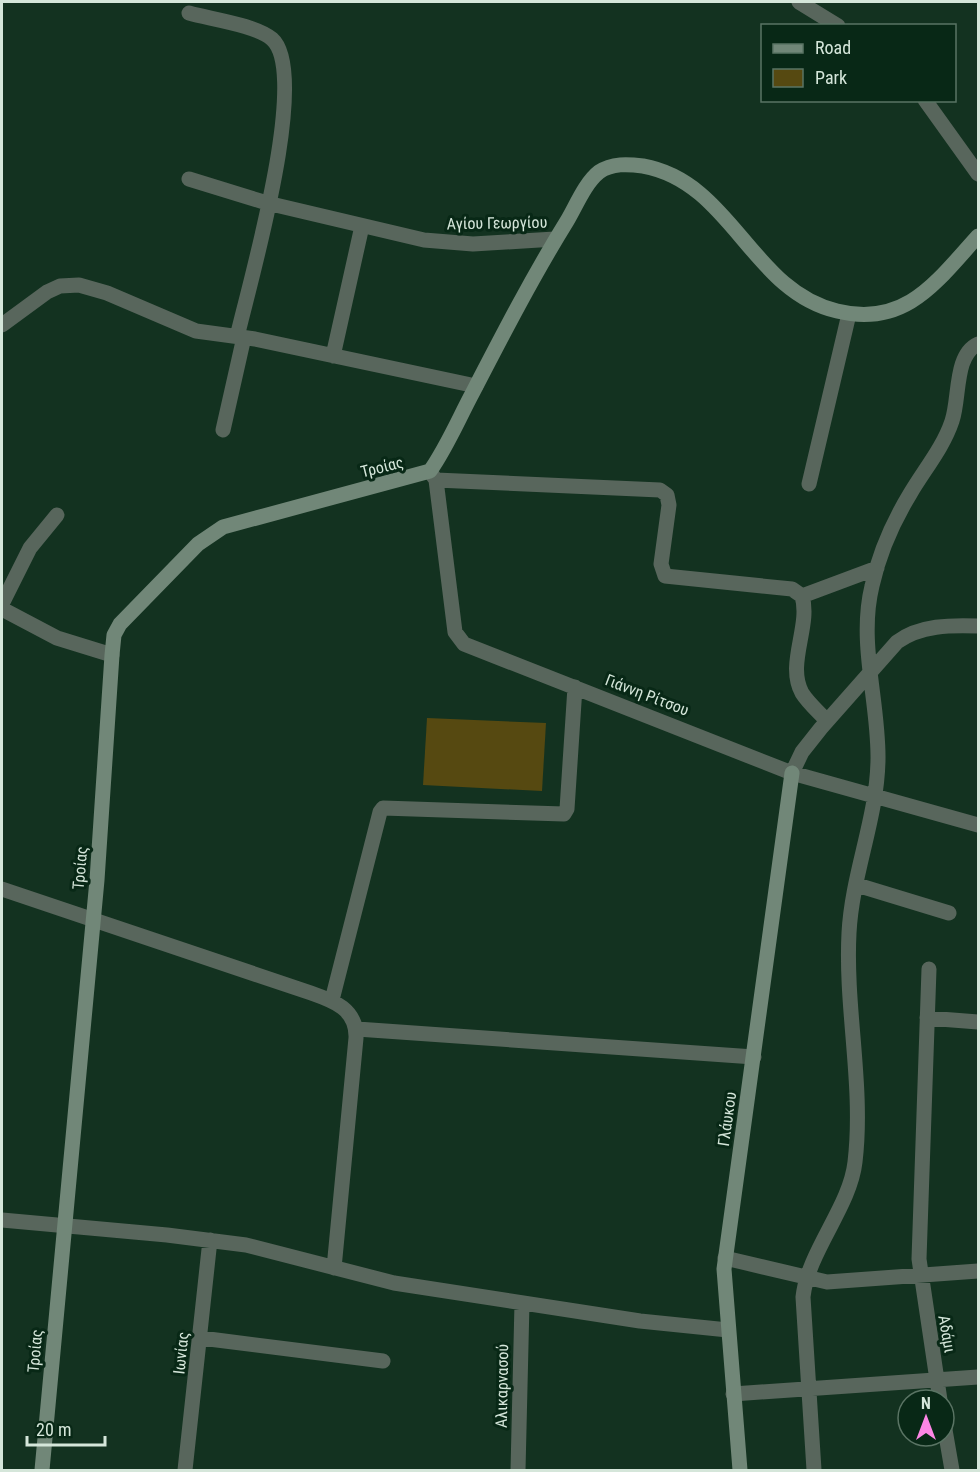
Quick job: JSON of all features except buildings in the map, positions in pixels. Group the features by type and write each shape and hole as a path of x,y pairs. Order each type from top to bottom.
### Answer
{"street":[{"path":"799,2 835,24"},
{"path":"189,13 261,33 273,40 278,47 284,68 286,97 281,146 267,203 223,430"},
{"path":"926,102 978,174"},
{"name":"Αγίου Γεωργίου","path":"189,179 267,203 408,237 455,244 555,239 591,181 601,170 627,164 648,167 672,175 698,190 730,222 763,264 790,289 815,304 849,314 879,315 902,308 928,288 978,236"},
{"path":"333,356 362,226"},
{"path":"555,239 476,386 433,476 660,490 667,495 669,504 661,564 665,576 792,589 802,596 806,610 798,677 801,691 827,721"},
{"path":"2,326 47,292 60,286 75,285 107,293 186,328 476,386"},
{"path":"809,484 849,314"},
{"path":"814,1470 802,1304 806,1278 850,1182 855,1163 858,1108 849,930 876,798 878,735 870,673 868,610 877,568 898,516 946,436 958,398 963,362 967,352 978,344"},
{"name":"Τροίας","path":"42,1470 94,919 114,635 120,624 185,556 215,531 229,524 433,476"},
{"name":"Γιάννη Ρίτσου","path":"433,476 457,639 464,644 792,773 978,825"},
{"path":"2,604 30,548 57,515"},
{"path":"802,596 877,568"},
{"path":"2,609 57,638 112,655"},
{"path":"792,773 802,752 897,642 906,635 934,628 978,626"},
{"path":"332,1000 380,812 383,808 564,814 567,809 575,687"},
{"name":"Γλάυκου","path":"740,1470 723,1280 792,773"},
{"path":"857,885 949,913"},
{"path":"2,889 332,1000 346,1009 357,1029 334,1268"},
{"name":"Αδάμι","path":"929,969 920,1274 938,1388"},
{"path":"927,1018 978,1022"},
{"path":"357,1029 754,1057"},
{"path":"2,1220 210,1240 273,1251 394,1283 639,1321 728,1330"},
{"name":"Ιωνίας","path":"185,1470 210,1240"},
{"path":"725,1258 830,1282 978,1270"},
{"name":"Αλικαρνασού","path":"518,1470 522,1303"},
{"path":"201,1338 383,1361"},
{"path":"733,1394 978,1377"},
{"path":"948,1448 951,1470"}],"green space":[{"path":"427,718 546,723 542,791 423,785"}]}
